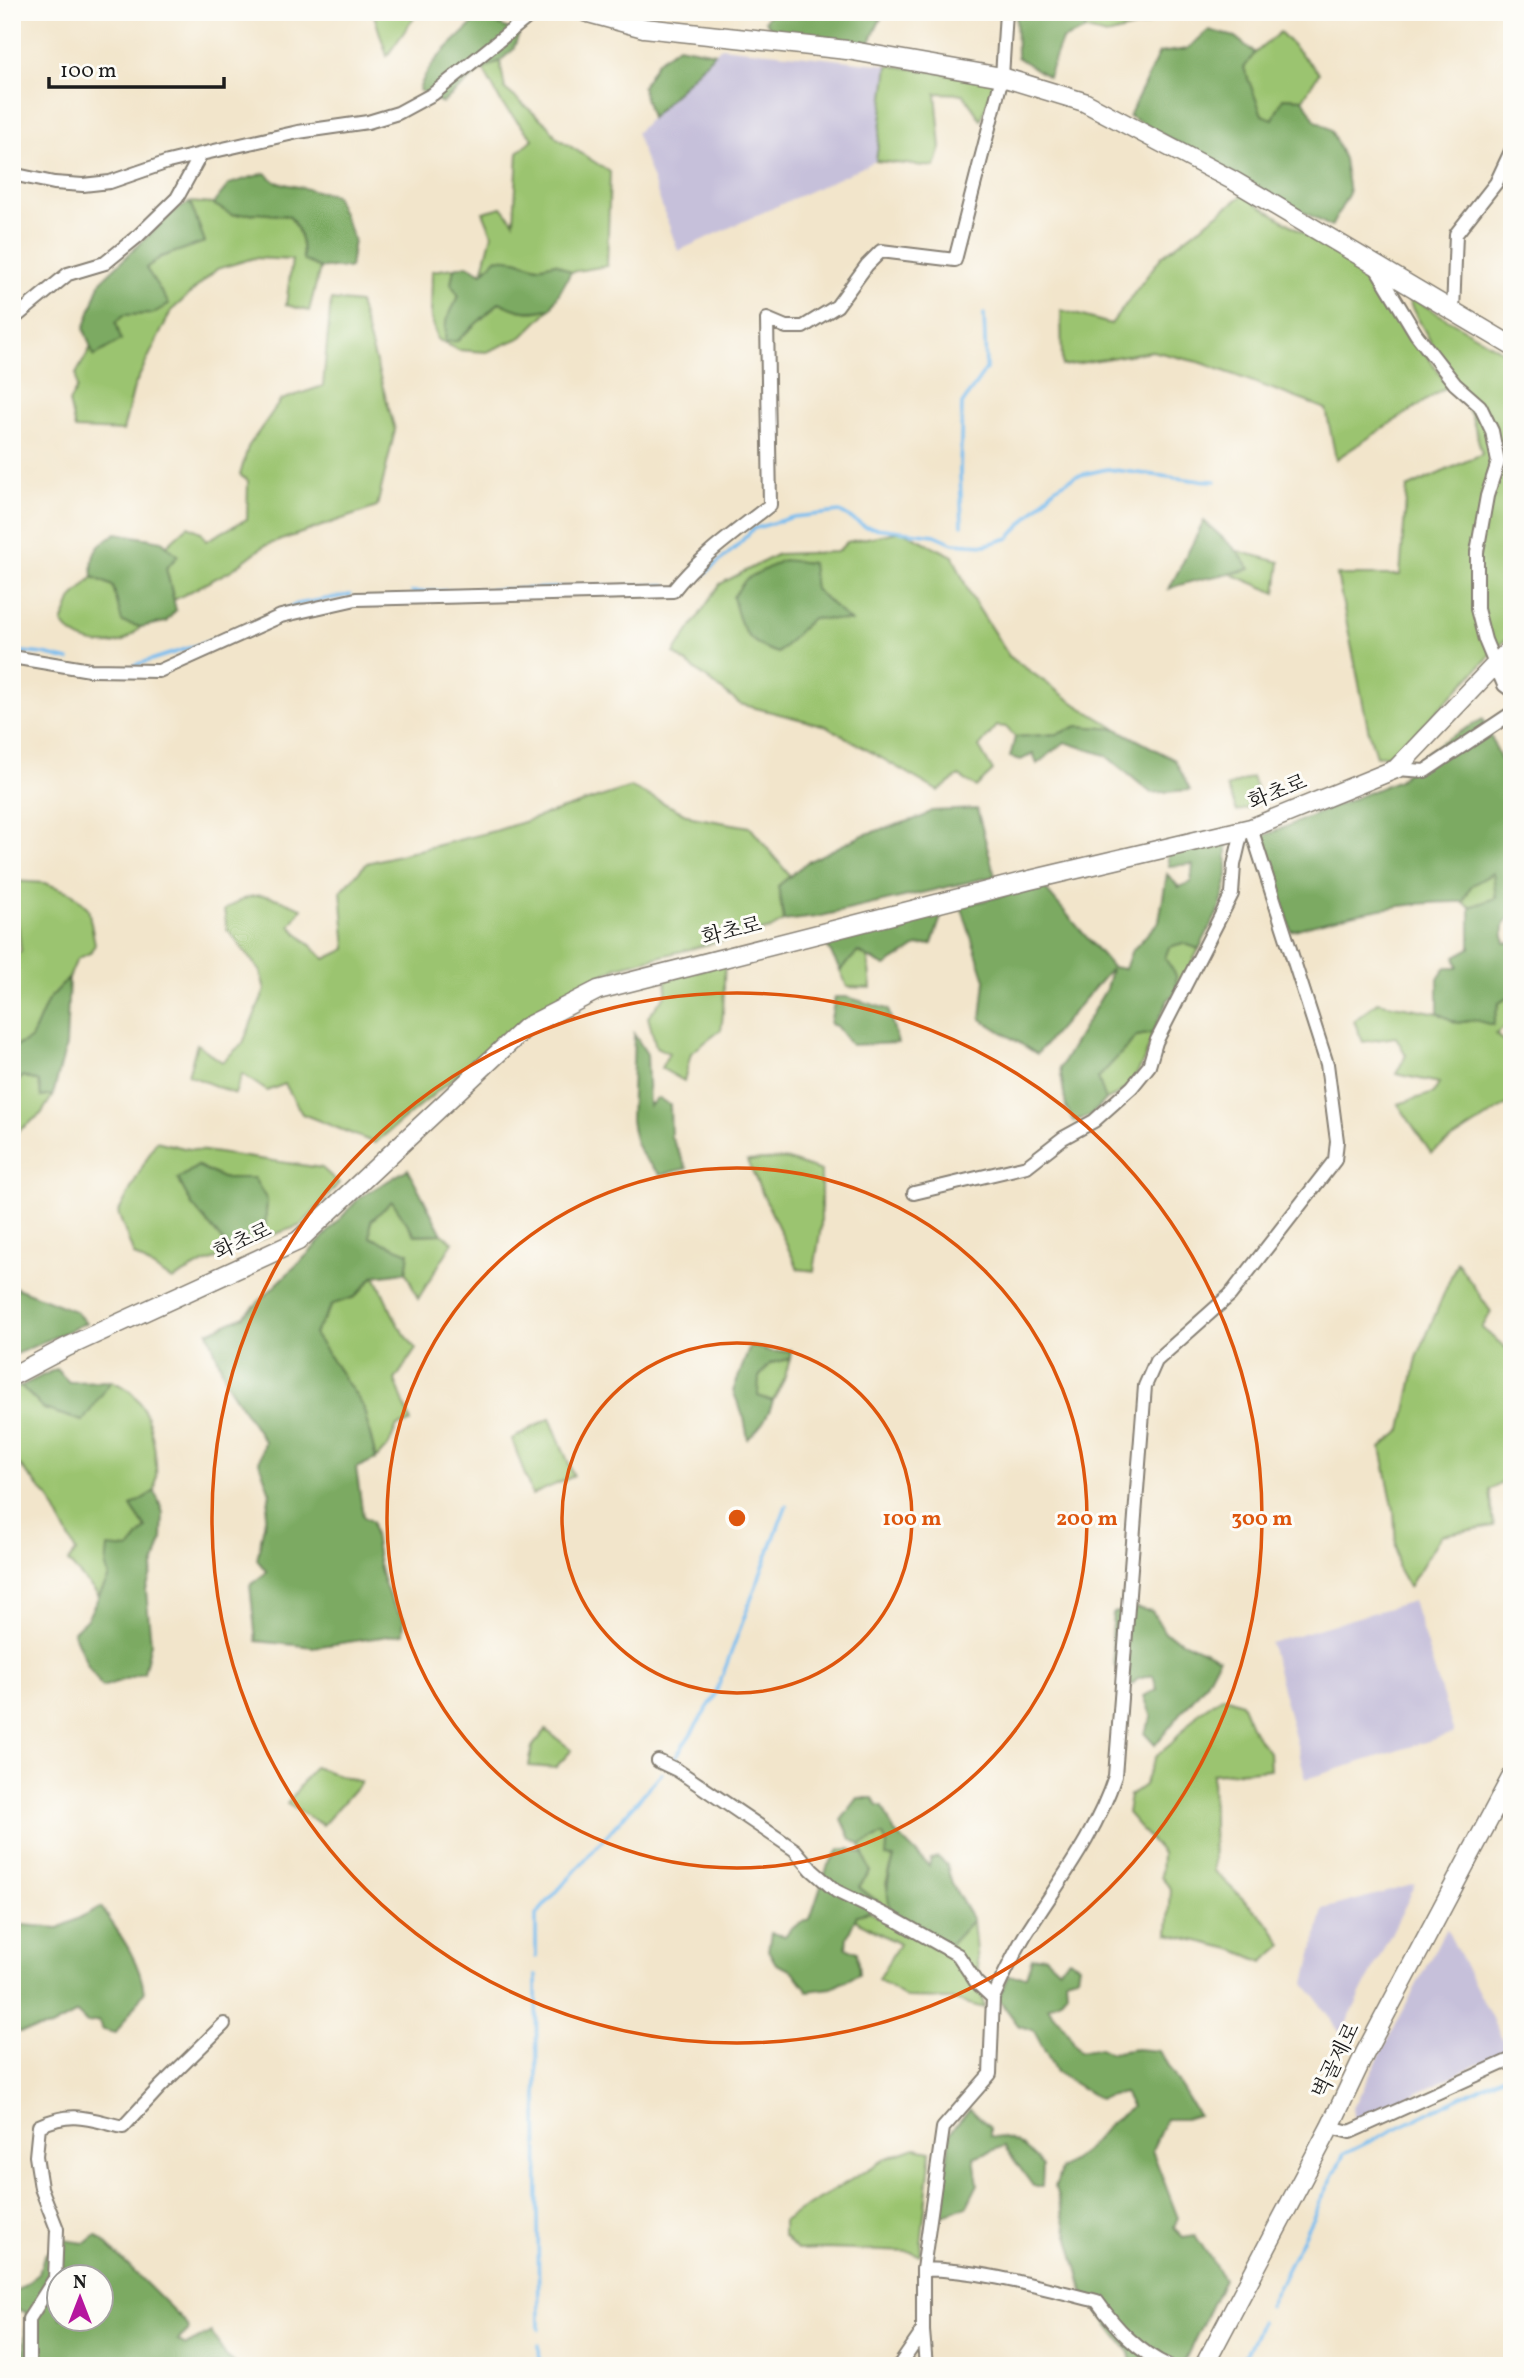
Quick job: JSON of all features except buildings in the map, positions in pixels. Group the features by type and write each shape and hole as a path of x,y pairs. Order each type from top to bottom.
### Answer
{"street":[{"path":"12,174 54,183 83,185 110,182 168,162 298,132 368,122 398,113 433,94 534,12"},
{"path":"585,12 644,28 847,50 1002,77 1084,102 1234,181 1512,346"},
{"path":"12,657 90,670 159,671 281,616 356,599 673,591 686,573 729,535 770,505 767,319 786,327 803,327 837,306 867,265 881,251 955,261 1002,77 1006,12"},
{"path":"1453,312 1456,234 1496,183 1512,149"},
{"path":"12,320 68,274 105,263 138,236 177,198 201,155"},
{"path":"1374,264 1416,334 1455,384 1480,406 1492,431 1498,462 1487,496 1477,552 1477,609 1495,664 1504,685 1512,691"},
{"name":"화초로","path":"12,1376 298,1241 526,1027 598,990 1030,880 1246,830 1396,769 1512,647"},
{"path":"1396,769 1425,771 1512,713"},
{"path":"914,1193 1027,1167 1063,1138 1094,1121 1132,1087 1149,1066 1156,1042 1232,894 1234,865 1246,830"},
{"path":"926,2366 923,2269 943,2128 989,2074 993,1998 1024,1937 1082,1847 1110,1793 1115,1776 1145,1387 1156,1361 1230,1295 1335,1160 1337,1141 1327,1064 1246,830"},
{"path":"658,1761 677,1770 795,1850 836,1891 896,1920 958,1955 976,1982 993,1998"},
{"name":"벽골제로","path":"1205,2366 1330,2127 1365,2053 1512,1776"},
{"path":"29,2366 29,2319 55,2278 57,2229 41,2188 36,2156 39,2126 71,2115 123,2127 159,2087 224,2024"},
{"path":"1330,2127 1350,2132 1512,2059"},
{"path":"923,2269 1014,2281 1097,2301 1118,2331 1156,2360 1169,2366"},
{"path":"899,2366 923,2331"}],"shaded area":[{"path":"721,47 888,65 876,161 678,251 636,133"},
{"path":"1413,1601 1454,1733 1306,1779 1270,1643"},
{"path":"1416,1884 1341,2034 1305,1983 1323,1909"},
{"path":"1446,1928 1508,2050 1355,2122 1353,2108"}],"green space":[{"path":"373,12 418,12 387,56"},
{"path":"770,12 884,12 870,42 775,34 765,21"},
{"path":"1016,12 1082,12 1086,30 1062,40 1048,77 1017,57"},
{"path":"1082,12 1141,12 1148,24 1107,35 1086,30"},
{"path":"475,21 494,22 519,34 513,50 500,61 483,69 442,103 419,90 435,61"},
{"path":"1209,30 1235,37 1255,53 1244,68 1262,115 1273,119 1283,98 1303,99 1315,120 1331,130 1344,159 1349,193 1331,227 1129,116 1159,53 1187,49"},
{"path":"1280,32 1319,73 1303,99 1283,98 1273,120 1262,115 1244,68 1255,53"},
{"path":"678,46 715,53 651,118 642,87 657,62"},
{"path":"500,61 505,89 549,126 556,137 610,172 607,266 571,272 556,263 537,267 516,260 482,273 492,234 483,212 502,207 514,222 518,152 533,139 502,104 483,69"},
{"path":"888,65 995,81 981,120 963,94 936,93 941,148 935,167 876,161"},
{"path":"265,173 276,182 335,195 354,240 350,268 320,268 303,260 300,236 289,216 257,213 232,215 213,204 229,184"},
{"path":"1243,195 1371,275 1448,386 1336,459 1326,409 1202,363 1152,351 1062,366 1061,310 1111,324 1162,256"},
{"path":"190,202 213,204 232,215 257,213 289,216 300,236 303,260 320,268 309,311 286,305 292,260 254,258 217,269 171,311 134,387 123,431 75,429 69,402 77,388 76,374 91,347 95,356 116,322 124,315 152,314 146,268 161,257 205,242"},
{"path":"190,202 205,242 161,257 146,268 169,304 152,314 124,315 116,322 121,340 94,356 84,329 101,281 172,213"},
{"path":"497,258 516,260 537,267 556,263 571,272 551,308 525,311 500,302 457,341 445,342 446,321 459,296 451,284 454,268 467,265 482,273"},
{"path":"454,268 451,284 459,296 446,321 457,341 500,302 525,311 551,308 522,337 487,352 458,350 437,339 431,317 432,271"},
{"path":"1408,296 1512,357 1512,633 1395,755 1376,756 1337,575 1400,575 1407,488 1482,454 1472,417"},
{"path":"331,300 359,303 395,430 377,507 264,546 232,570 174,600 166,568 177,556 166,546 188,526 201,532 206,541 247,519 248,481 240,475 248,447 281,400 323,386"},
{"path":"1204,521 1237,551 1250,569 1169,589"},
{"path":"902,531 953,556 970,595 1009,656 1077,705 1117,729 1077,726 1058,734 1015,737 1006,727 997,726 979,747 993,771 976,787 959,776 938,791 826,726 740,704 674,653 720,584 778,554 837,552 847,542"},
{"path":"116,533 162,541 178,556 166,568 176,610 166,622 141,627 122,622 113,586 93,577 96,550"},
{"path":"1237,551 1280,562 1276,593 1231,574 1250,569"},
{"path":"783,560 812,563 815,589 850,621 812,618 778,653 758,644 746,633 733,597 746,579"},
{"path":"93,577 113,586 123,622 141,627 123,641 106,644 90,642 74,635 62,623 72,598"},
{"path":"1483,719 1512,785 1512,915 1506,921 1504,931 1505,943 1512,943 1512,995 1499,1003 1493,1025 1475,1020 1457,1023 1438,1013 1438,979 1446,967 1458,967 1455,956 1470,948 1470,907 1496,898 1493,873 1471,886 1463,902 1376,910 1291,931 1263,836 1399,780 1418,759"},
{"path":"1077,726 1117,729 1175,760 1190,790 1151,793 1105,755 1065,742 1037,764 1033,754 1021,760 1010,757 1015,737 1058,734"},
{"path":"1252,777 1262,803 1237,812 1227,787"},
{"path":"631,787 692,817 750,827 790,876 778,886 784,921 770,929 618,967 534,1011 375,1143 302,1114 285,1084 267,1091 242,1074 235,1094 188,1075 197,1044 222,1062 243,1043 265,990 260,971 227,929 224,910 245,898 262,895 302,908 290,926 325,959 346,949 341,891 367,863 498,830"},
{"path":"977,809 995,876 817,917 784,921 778,886 807,862 863,835 922,817 931,811"},
{"path":"1227,843 1227,882 1220,908 1199,949 1183,943 1169,947 1165,958 1176,975 1177,991 1168,1000 1153,1033 1137,1036 1098,1078 1106,1100 1090,1116 1074,1121 1066,1107 1060,1068 1106,989 1111,969 1037,1054 981,1019 985,980 961,906 1043,886 1112,967 1125,969 1131,952 1159,921 1167,874 1179,887 1191,882 1193,864 1169,866 1167,855 1197,846"},
{"path":"1493,873 1496,898 1470,907 1463,902 1471,886"},
{"path":"13,881 45,883 72,893 88,908 95,944 92,952 77,959 69,978 48,1000 31,1039 12,1048 12,957 21,951"},
{"path":"942,914 932,944 917,946 885,966 858,952 840,970 824,940 927,915"},
{"path":"1183,943 1199,949 1177,991 1165,958 1169,947"},
{"path":"858,952 868,958 871,988 847,987 840,970"},
{"path":"725,963 721,1030 691,1053 684,1081 661,1068 669,1053 656,1047 648,1017 666,994 666,980"},
{"path":"69,978 66,1046 53,1095 41,1097 39,1082 23,1076 12,1088 12,1048 31,1039 48,1000"},
{"path":"1512,995 1512,1022 1496,1034 1512,1050 1512,1101 1431,1153 1398,1104 1434,1093 1439,1083 1396,1074 1406,1055 1396,1037 1363,1042 1354,1021 1377,1002 1438,1013 1457,1023 1475,1020 1493,1025 1499,1003"},
{"path":"835,997 847,997 888,1009 898,1043 851,1045 836,1026 830,1024"},
{"path":"1153,1033 1147,1053 1131,1082 1116,1096 1106,1100 1098,1078 1137,1036"},
{"path":"634,1034 647,1054 649,1106 658,1098 670,1105 671,1137 687,1168 661,1175 644,1157 634,1138 631,1120"},
{"path":"23,1076 39,1082 41,1097 53,1095 41,1114 17,1132 12,1117 12,1088"},
{"path":"156,1141 184,1148 322,1168 339,1183 302,1225 264,1238 267,1201 198,1166 178,1179 192,1205 233,1253 202,1264 172,1280 134,1255 118,1213"},
{"path":"785,1159 821,1171 821,1227 814,1271 798,1269 747,1161"},
{"path":"198,1166 222,1178 254,1178 267,1200 264,1238 233,1253 192,1205 178,1179"},
{"path":"408,1169 442,1234 415,1235 392,1201 371,1221 370,1237 409,1253 406,1272 374,1276 355,1297 333,1304 314,1334 363,1406 376,1459 356,1468 363,1516 372,1522 385,1585 404,1619 403,1634 314,1647 256,1641 250,1585 267,1572 257,1560 270,1493 259,1462 264,1441 228,1386 208,1332 244,1316 308,1254 359,1198"},
{"path":"392,1200 415,1235 442,1234 453,1242 418,1299 406,1272 409,1253 369,1238 371,1221"},
{"path":"1457,1262 1491,1312 1482,1328 1512,1353 1512,1477 1490,1490 1494,1526 1441,1535 1409,1587 1397,1566 1394,1511 1381,1448 1402,1430 1417,1358"},
{"path":"375,1276 398,1325 416,1349 395,1380 411,1422 397,1426 389,1445 376,1459 363,1406 314,1334 333,1304 355,1297"},
{"path":"12,1286 75,1311 86,1323 12,1356"},
{"path":"750,1346 773,1352 791,1350 790,1359 771,1363 759,1377 758,1396 773,1401 764,1422 748,1439 744,1418 733,1391"},
{"path":"790,1359 784,1380 773,1401 757,1396 759,1377 771,1363"},
{"path":"56,1369 69,1382 111,1381 83,1421 44,1409 21,1386"},
{"path":"111,1381 131,1392 145,1412 153,1438 156,1480 155,1491 131,1506 146,1528 129,1549 106,1567 109,1577 99,1596 68,1562 76,1552 50,1499 12,1457 12,1391 21,1386 44,1409 82,1421"},
{"path":"550,1418 574,1476 532,1495 512,1439"},
{"path":"155,1491 163,1513 162,1540 146,1590 151,1643 144,1673 102,1687 88,1666 73,1632 87,1619 109,1577 106,1567 108,1547 129,1549 146,1528 131,1506"},
{"path":"1135,1608 1152,1611 1165,1633 1219,1658 1206,1683 1155,1745 1144,1733 1152,1718 1144,1696 1157,1689 1153,1675 1138,1679 1131,1685 1115,1665 1111,1636 1113,1613"},
{"path":"1223,1696 1241,1703 1253,1731 1269,1752 1270,1769 1212,1774 1214,1871 1268,1923 1283,1945 1263,1962 1235,1950 1168,1934 1171,1889 1161,1877 1162,1853 1127,1813 1130,1795 1144,1785 1155,1757 1172,1743 1199,1712"},
{"path":"546,1730 572,1750 555,1768 529,1766 532,1747"},
{"path":"314,1767 361,1782 323,1825 287,1804"},
{"path":"858,1798 873,1798 878,1806 883,1807 893,1830 929,1866 931,1859 938,1857 947,1865 952,1884 973,1920 950,1945 892,1912 888,1885 894,1858 886,1857 887,1845 883,1835 860,1845 851,1839 842,1819"},
{"path":"883,1835 894,1857 886,1883 892,1912 859,1887 870,1871 860,1845"},
{"path":"840,1849 864,1854 870,1871 859,1887 875,1901 869,1912 857,1915 847,1937 846,1947 857,1952 859,1974 832,1988 808,1991 793,1971 776,1964 768,1950 771,1933 785,1936 791,1928 810,1919 828,1865"},
{"path":"101,1907 133,1958 144,1992 116,2033 103,2030 98,2021 87,2023 77,2013 51,2027 12,2033 12,1924 59,1928"},
{"path":"869,1912 943,1952 973,1920 984,2008 950,1999 906,1998 878,1979 899,1944 855,1920 857,1915"},
{"path":"1045,1956 1059,1969 1069,1959 1079,1965 1077,1976 1066,1979 1067,1992 1048,2007 1080,2052 1100,2048 1110,2053 1136,2049 1159,2051 1198,2115 1185,2119 1166,2119 1152,2150 1178,2218 1174,2228 1183,2237 1195,2235 1224,2279 1182,2366 1133,2366 1130,2353 1084,2293 1055,2187 1061,2169 1087,2149 1109,2124 1132,2107 1124,2093 1100,2099 1056,2072 1034,2031 1018,2025 998,1998 1009,1976 1026,1976 1032,1958"},
{"path":"970,2109 990,2127 990,2136 1020,2145 1043,2166 1042,2186 1033,2186 1004,2146 974,2157 978,2184 967,2206 939,2217 951,2131"},
{"path":"915,2148 931,2151 920,2255 911,2252 797,2250 783,2235 783,2221 887,2158"},
{"path":"97,2235 185,2322 189,2330 178,2340 186,2345 211,2332 226,2356 238,2366 21,2366 24,2360 26,2312 12,2309 12,2294 39,2274 44,2255 64,2240 85,2243"}],"waterway":[{"path":"962,525 962,404 986,369 984,314"},
{"path":"687,589 753,529 793,517 840,512 866,527 935,535 953,543 985,545 1009,538 1055,488 1076,476 1107,469 1215,481"},
{"path":"412,592 666,585"},
{"path":"286,609 297,604 350,595"},
{"path":"135,665 214,640"},
{"path":"12,651 69,660"},
{"path":"675,1758 714,1698 786,1506"},
{"path":"536,1957 536,1915 662,1773"},
{"path":"536,1975 539,2329"},
{"path":"1269,2306 1344,2154 1512,2072"},
{"path":"1241,2366 1261,2322"},
{"path":"539,2345 540,2366"}]}
